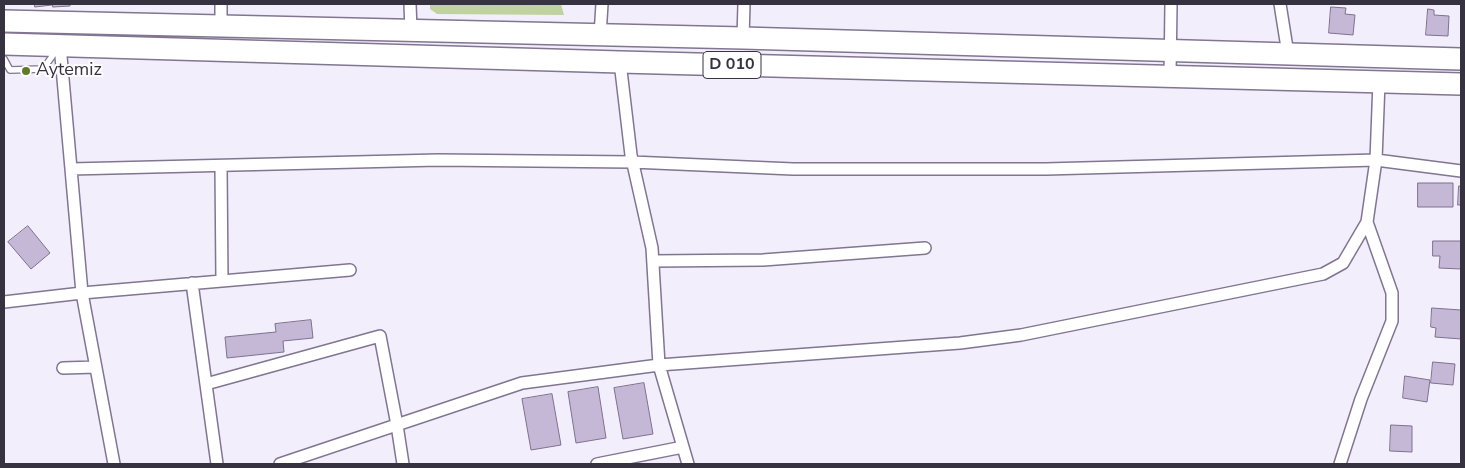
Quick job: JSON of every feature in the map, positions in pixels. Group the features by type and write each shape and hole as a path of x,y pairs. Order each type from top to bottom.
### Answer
{"highway":[{"name":"D 010","path":"4,21 743,38 1461,59"},
{"name":"D 010","path":"4,44 1461,84"}],"street":[{"path":"221,4 221,26"},
{"path":"410,4 412,30"},
{"path":"600,35 602,4"},
{"path":"743,38 744,4"},
{"path":"1170,76 1171,4"},
{"path":"1280,4 1288,54"},
{"path":"60,45 82,293 114,464"},
{"path":"620,62 632,162 652,248 659,365 688,464"},
{"path":"280,464 522,383 659,365 960,343 1020,335 1323,274 1343,263 1368,222 1376,160 1379,82"},
{"path":"71,169 438,160 632,162 793,169 1046,168 1376,160 1461,171"},
{"path":"221,166 222,281"},
{"path":"1340,464 1361,398 1392,321 1392,293 1368,222"},
{"path":"653,261 763,260 925,248"},
{"path":"4,302 82,293 350,270"},
{"path":"192,284 217,464"},
{"path":"206,384 380,336 397,425 402,464"},
{"path":"63,368 96,367"},
{"path":"598,464 683,448"}],"lane":[{"path":"4,59 10,70 43,69 60,45"}],"green space":[{"path":"430,4 561,4 564,15 437,14 430,9"}],"building":[{"path":"35,4 52,4 52,5 35,7"},
{"path":"53,4 70,4 70,6 53,7"},
{"path":"1331,7 1346,8 1345,14 1355,15 1353,35 1329,33"},
{"path":"1428,9 1434,10 1434,15 1449,16 1448,36 1426,35"},
{"path":"1418,183 1453,183 1453,207 1418,207"},
{"path":"1459,186 1461,186 1461,205 1458,205"},
{"path":"28,226 50,253 31,269 8,242"},
{"path":"1433,241 1461,241 1461,269 1439,268 1440,256 1433,256"},
{"path":"1432,308 1461,310 1461,339 1435,337 1436,328 1431,327"},
{"path":"311,320 313,338 283,341 284,352 227,358 225,337 276,332 275,324"},
{"path":"1433,362 1455,364 1453,385 1431,383"},
{"path":"1405,376 1430,380 1427,402 1403,398"},
{"path":"644,383 653,434 623,439 614,388"},
{"path":"598,387 606,438 576,443 568,392"},
{"path":"552,394 561,445 531,450 522,399"},
{"path":"1391,425 1412,426 1412,452 1390,451"}],"place":[{"name":"Aytemiz","path":"26,71"}]}
